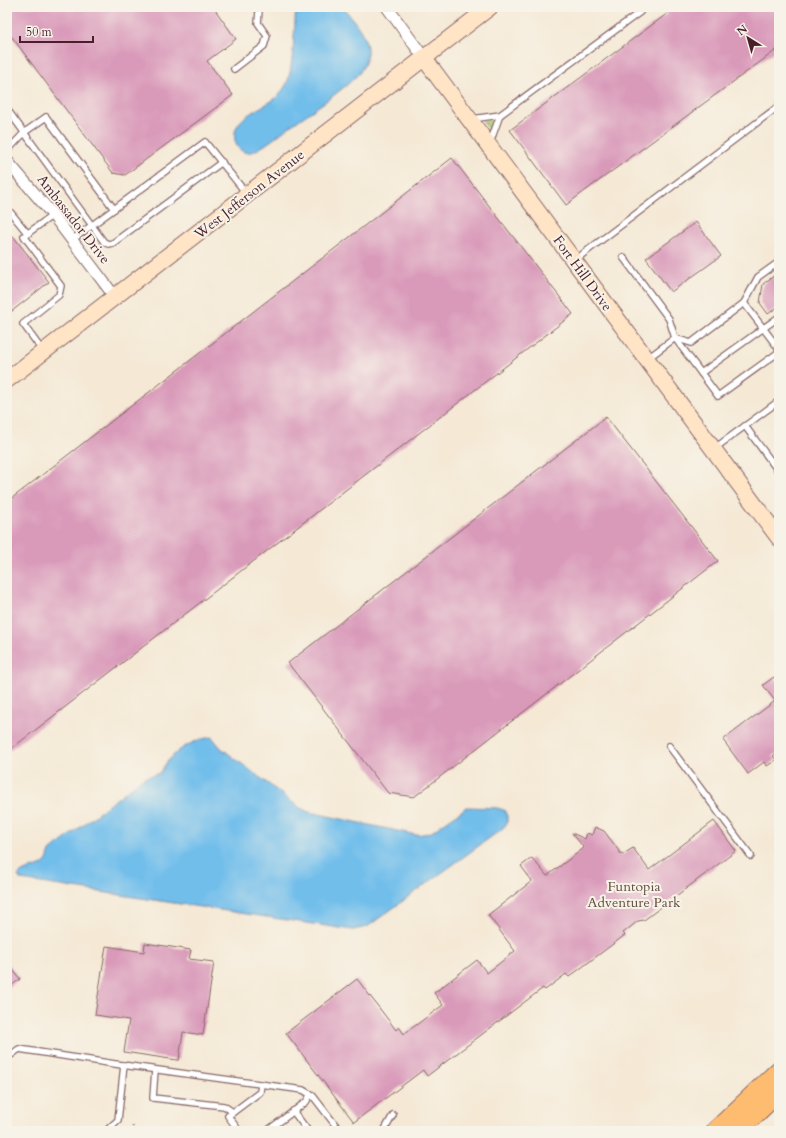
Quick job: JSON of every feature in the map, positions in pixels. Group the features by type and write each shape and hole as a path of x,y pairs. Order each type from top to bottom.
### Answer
{"main road":[{"path":"715,1131 779,1070"},
{"path":"738,1131 779,1092"}],"street":[{"name":"Fort Hill Drive","path":"387,7 713,449 777,530"},
{"name":"West Jefferson Avenue","path":"7,380 490,7"},
{"name":"Ambassador Drive","path":"7,162 53,215 115,297"}],"lane":[{"path":"234,69 264,46 267,40 267,36 258,23 259,11 256,7"},
{"path":"469,119 500,115 640,12 636,7"},
{"path":"574,261 779,106"},
{"path":"7,109 91,225 104,242 108,244 113,242 222,162"},
{"path":"489,145 500,115"},
{"path":"7,151 25,132 46,117 114,209"},
{"path":"72,240 205,142 248,194"},
{"path":"8,212 28,234"},
{"path":"44,352 23,324 59,295 61,286 24,236 53,215"},
{"path":"623,257 669,319 675,338 718,396 779,352"},
{"path":"675,338 691,343 744,303 758,277 779,262"},
{"path":"744,303 779,349"},
{"path":"701,373 779,317"},
{"path":"647,359 675,338"},
{"path":"713,449 778,404"},
{"path":"745,426 779,472"},
{"path":"669,746 751,856"},
{"path":"7,1058 19,1049 124,1066 303,1090 310,1094 340,1131"},
{"path":"106,1131 118,1120 124,1066"},
{"path":"155,1070 153,1098 224,1106 234,1112"},
{"path":"239,1131 228,1116 260,1092 261,1084"},
{"path":"267,1131 306,1102 310,1094"},
{"path":"293,1111 308,1131"},
{"path":"384,1131 393,1115"}],"path":[{"path":"132,1131 133,1125"}],"green space":[{"path":"495,120 490,131 483,121"}],"water":[{"path":"296,7 343,7 359,28 365,40 367,52 365,62 360,72 335,94 265,145 254,151 244,152 238,147 235,140 235,132 238,125 249,114 277,97 282,92 289,78"},
{"path":"212,737 221,748 300,808 309,812 416,835 430,833 467,807 497,808 504,810 508,818 508,822 502,829 367,927 353,930 21,880 18,876 24,871 40,866 44,863 47,860 50,851 143,778 160,773 169,759 175,754 189,744"}],"building":[{"path":"7,7 213,7 236,39 207,61 233,95 125,175 113,173 12,37 7,40"},
{"path":"663,7 779,7 779,48 566,205 510,130 668,13"},
{"path":"452,158 573,314 7,752 7,502"},
{"path":"696,222 721,256 671,292 646,258"},
{"path":"13,236 49,282 7,315 7,241"},
{"path":"779,272 779,306 768,314 760,303 763,284"},
{"path":"606,417 718,561 414,797 388,793 288,663"},
{"path":"774,677 779,683 779,752 773,756 776,760 767,766 764,762 748,774 723,740 775,701 763,685"},
{"path":"714,821 736,851 644,920 638,921 623,933 625,935 569,977 566,974 545,990 543,988 427,1076 423,1070 354,1122 286,1033 357,979 396,1030 399,1027 404,1034 443,1005 434,993 477,960 487,973 515,951 488,915 532,881 521,866 532,858 547,876 584,848 572,833 585,839 587,833 592,835 595,827 604,831 622,855 633,848 649,870"},
{"path":"145,943 191,950 189,959 214,962 203,1035 183,1032 179,1060 124,1052 129,1020 95,1015 106,946 144,952"},
{"path":"7,962 20,979 7,989"}],"park label":[{"name":"Funtopia Adventure Park","path":"634,894"}]}
